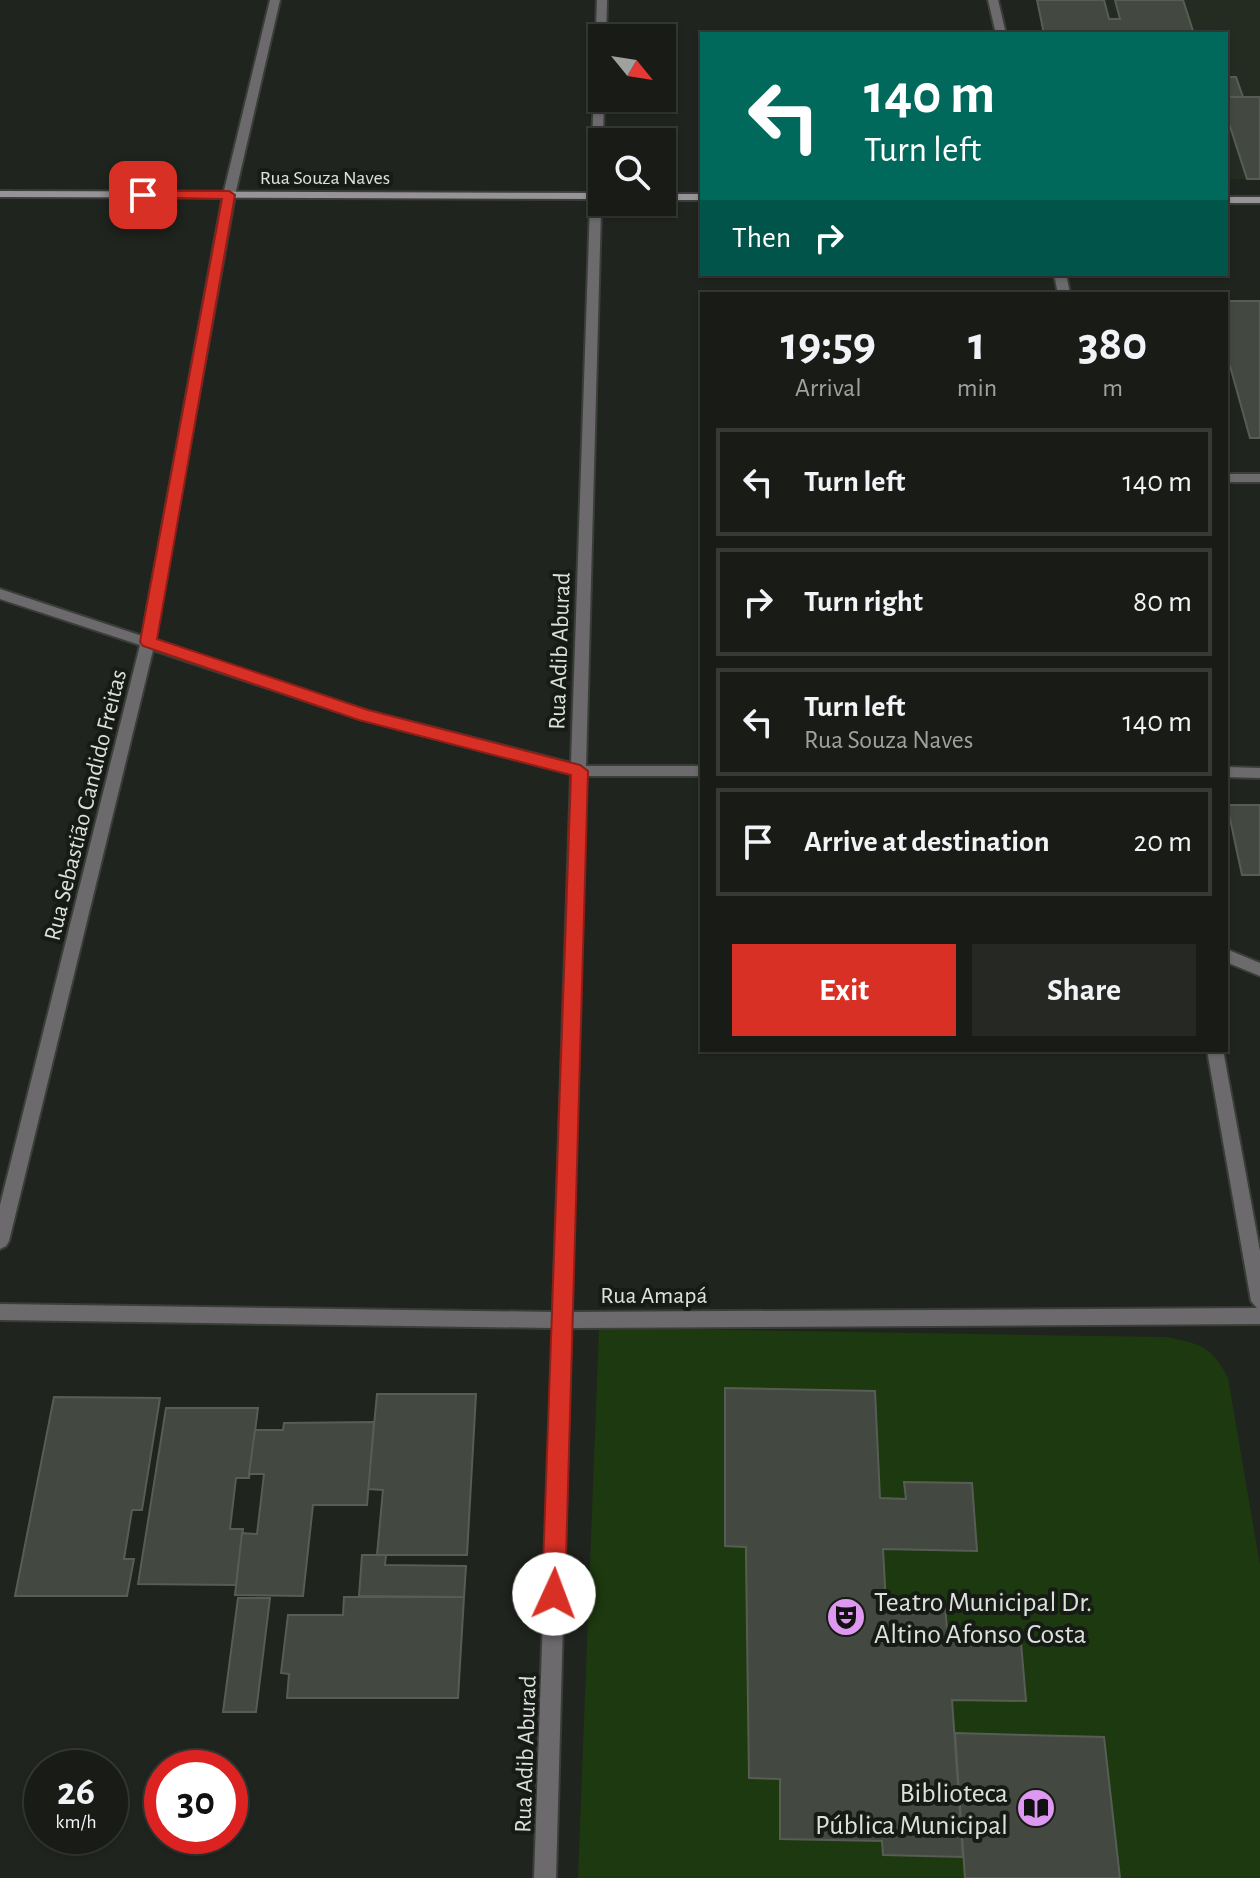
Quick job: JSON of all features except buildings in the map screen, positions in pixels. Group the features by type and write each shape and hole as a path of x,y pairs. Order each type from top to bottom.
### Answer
{"main road":[{"name":"Rua Souza Naves","path":"0,194 588,196"},
{"path":"676,197 700,197"},
{"path":"1228,200 1260,200"}],"street":[{"name":"Rua Sebastião Candido Freitas","path":"0,1241 148,642 229,195 275,0"},
{"name":"Rua Adib Aburad","path":"599,128 602,0"},
{"path":"993,0 1001,32"},
{"name":"Rua Adib Aburad","path":"545,1878 597,216"},
{"path":"1228,478 1260,478"},
{"path":"0,594 365,715 580,771 700,771"},
{"path":"1228,772 1260,773"},
{"path":"1228,956 1260,970"},
{"path":"1215,1052 1260,1301"},
{"name":"Rua Amapá","path":"0,1312 562,1320 1260,1316"}],"shaded area":[{"path":"1038,0 1260,0 1260,179 1228,179 1228,32 1046,32"}],"green space":[{"path":"599,1328 1165,1337 1196,1344 1210,1353 1228,1378 1260,1565 1260,1878 578,1878"}],"place":[{"name":"Teatro Municipal Dr. Altino Afonso Costa","path":"846,1617"},
{"name":"Biblioteca Pública Municipal","path":"1036,1808"}],"route":[{"path":"143,195 229,195 148,642 365,715 580,771 554,1594"}]}
